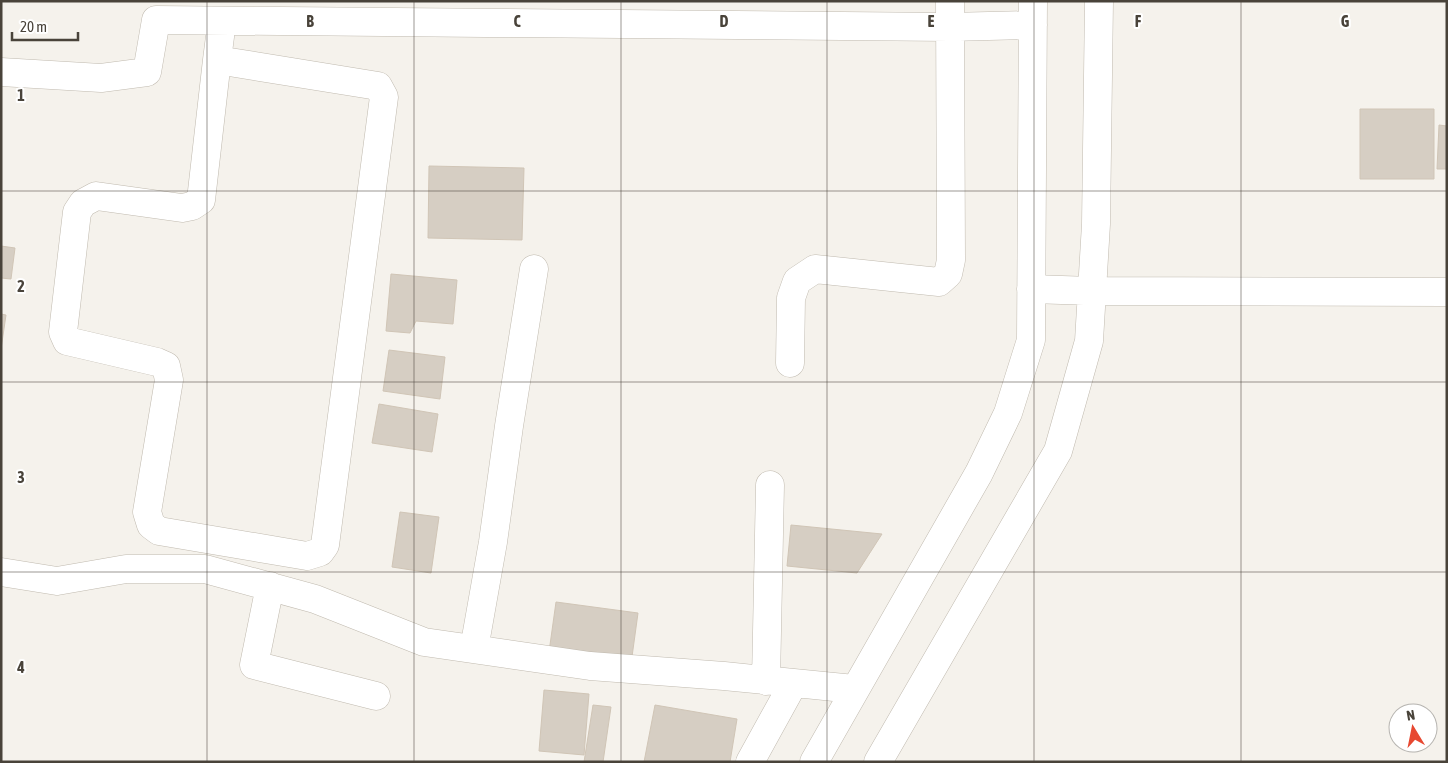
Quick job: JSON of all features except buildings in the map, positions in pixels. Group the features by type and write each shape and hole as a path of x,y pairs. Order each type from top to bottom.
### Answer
{"street":[{"path":"878,762 1058,451 1089,341 1096,224 1098,1"},
{"path":"1,72 101,78 147,72 156,20 1033,13 1031,340 1008,413 980,473 854,689 814,762"},
{"path":"790,363 792,298 797,281 815,269 939,282 948,274 951,260 950,14"},
{"path":"217,60 378,86 384,97 325,545 320,552 307,556 159,531 151,525 147,512 170,380 166,366 157,362 67,341 63,332 77,212 83,203 96,196 182,208 192,206 201,200 217,60 222,20"},
{"path":"474,649 493,542 534,269"},
{"path":"1031,289 1092,292 1447,292"},
{"path":"766,681 770,485"},
{"path":"1,572 57,581 126,569 206,569 315,599 424,642 590,666 724,676 854,689"},
{"path":"270,586 254,665 376,696"},
{"path":"750,762 793,684"}]}
